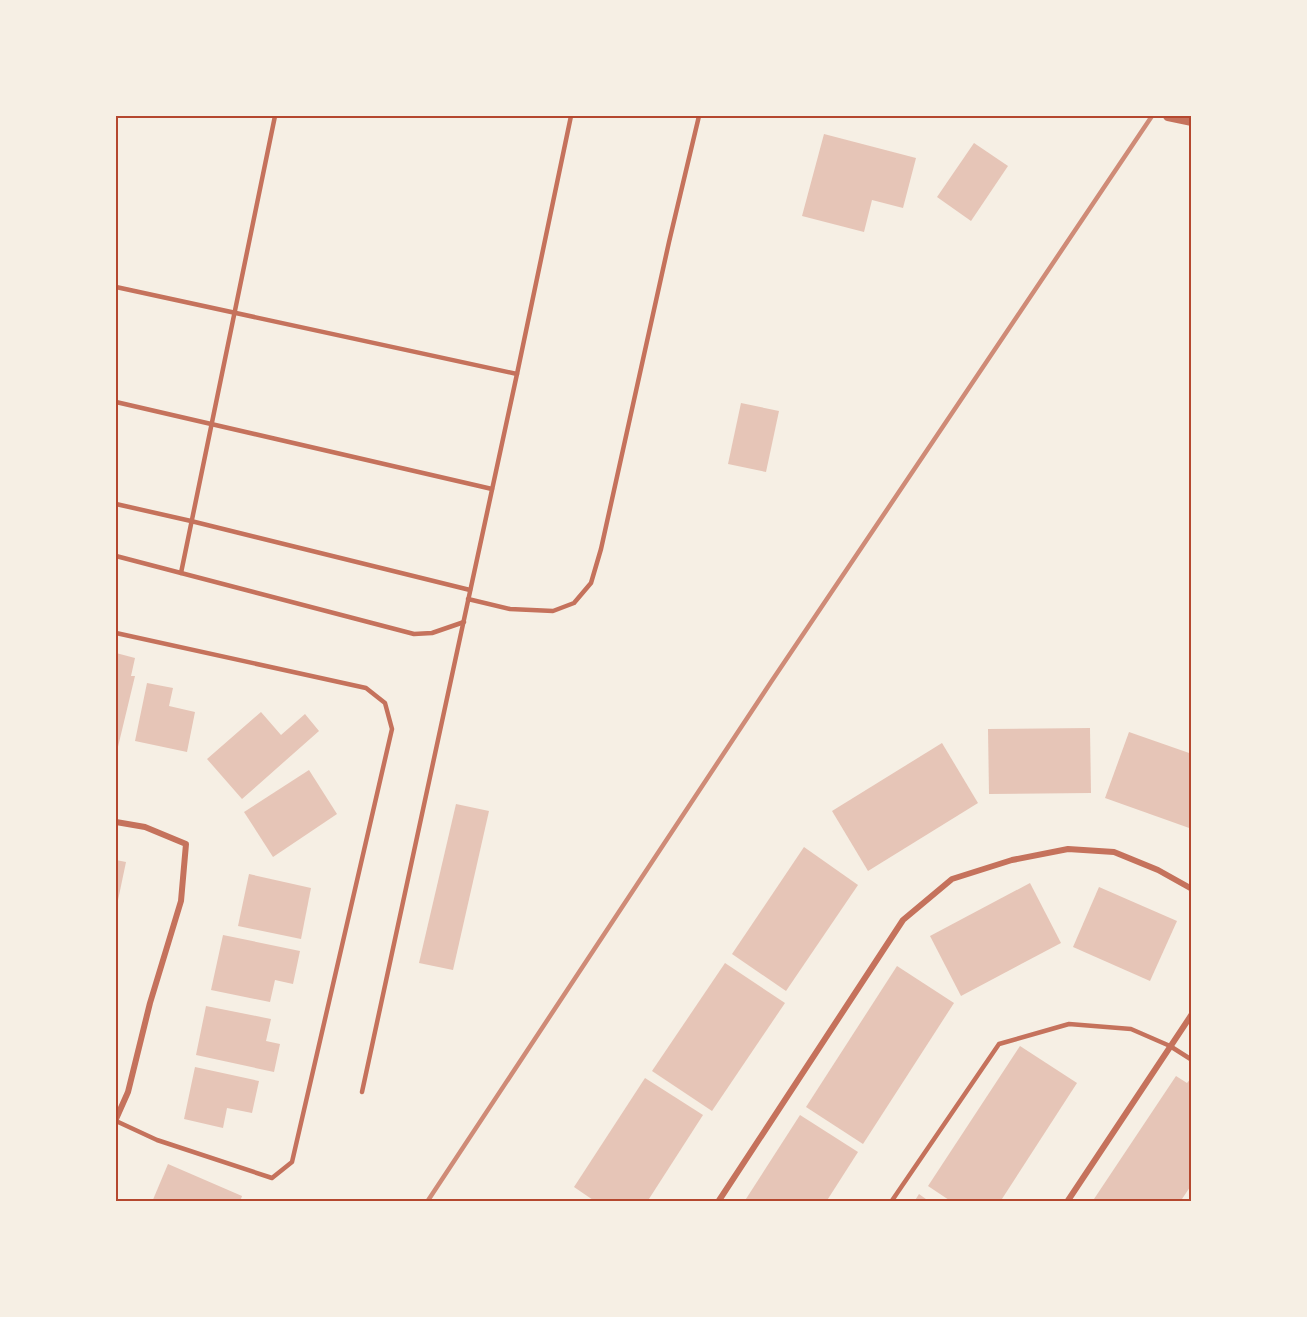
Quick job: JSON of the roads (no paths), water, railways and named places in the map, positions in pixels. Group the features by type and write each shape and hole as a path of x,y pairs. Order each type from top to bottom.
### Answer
{"street":[{"path":"1168,116 1191,122"},
{"path":"116,822 145,827 186,844 180,901 150,1002 128,1092 116,1120"},
{"path":"718,1202 903,920 952,879 1012,860 1068,849 1114,852 1158,870 1191,890"},
{"path":"1067,1202 1191,1014"}],"lane":[{"path":"181,573 275,116"},
{"path":"362,1092 571,116"},
{"path":"468,599 510,609 553,611 573,603 591,583 601,549 699,116"},
{"path":"116,287 517,374"},
{"path":"116,402 492,489"},
{"path":"116,504 470,590"},
{"path":"116,556 414,634 432,633 464,622"},
{"path":"116,633 366,688 385,703 392,729 292,1162 272,1178 157,1140 116,1120"},
{"path":"891,1202 999,1044 1069,1024 1131,1029 1170,1046 1191,1060"}],"railway":[{"path":"427,1202 771,682 1152,116"}]}
